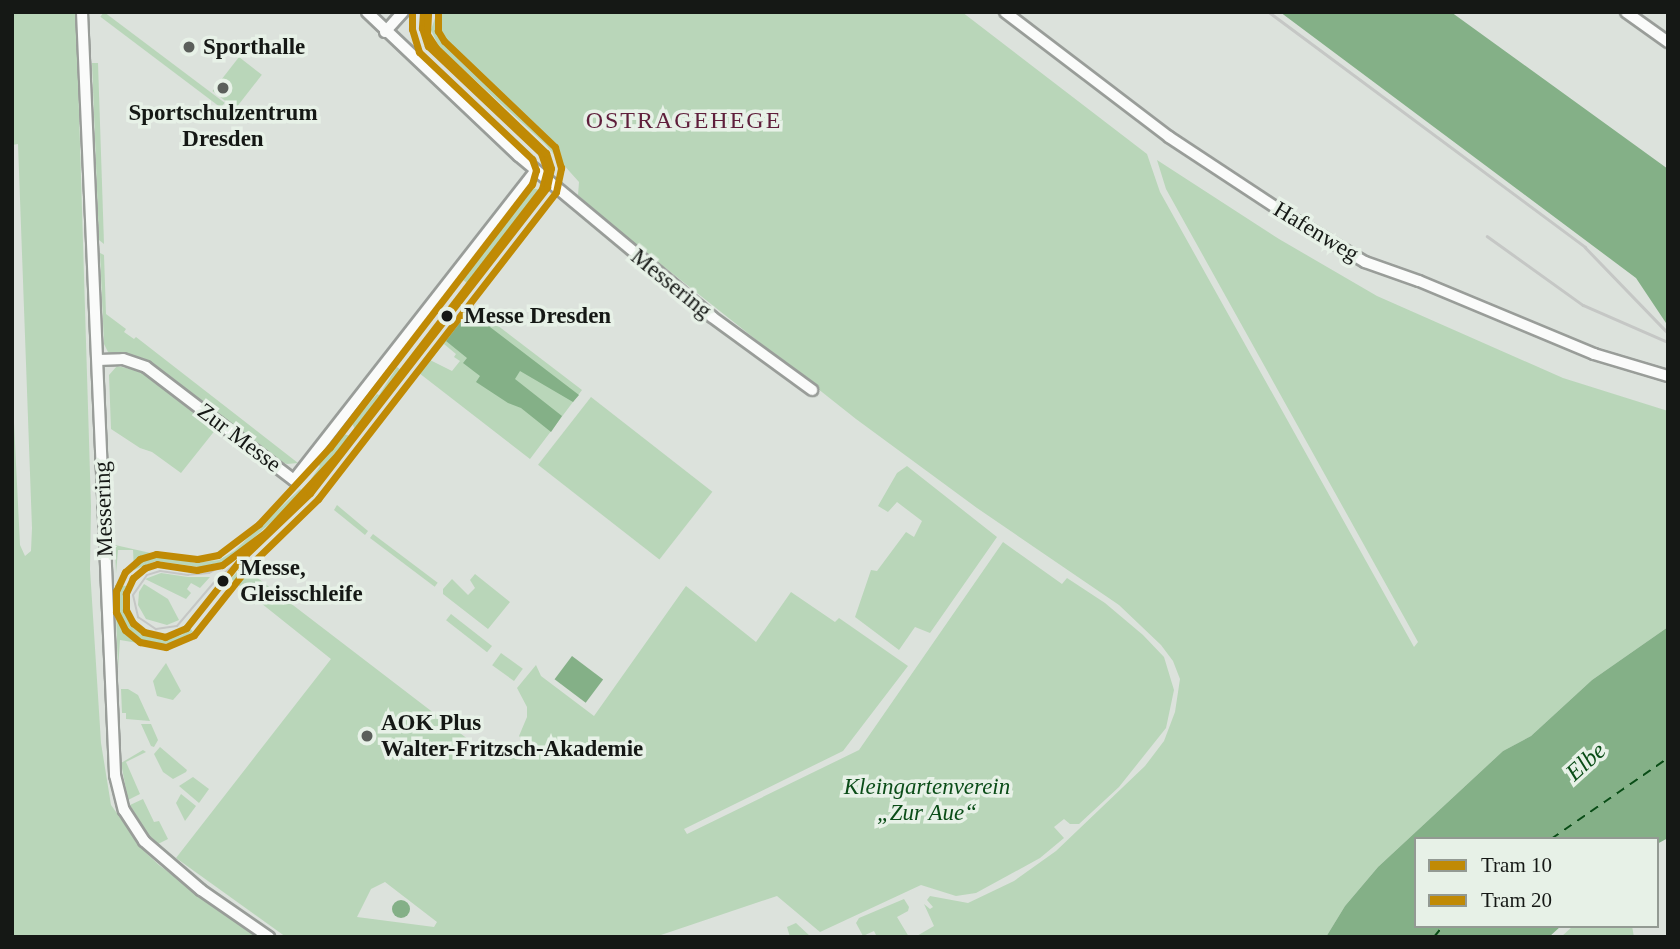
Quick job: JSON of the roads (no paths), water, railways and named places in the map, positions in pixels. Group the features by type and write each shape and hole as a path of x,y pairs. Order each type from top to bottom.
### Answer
{"street":[{"name":"Messering","path":"82,12 115,775 124,810 144,841 269,937"},
{"path":"368,12 385,32 402,14"},
{"name":"Hafenweg","path":"1005,12 1169,137 1295,220 1365,262 1419,281 1594,354 1668,376"},
{"path":"1626,12 1668,42"},
{"name":"Messering","path":"385,32 536,170 712,317 812,390"},
{"name":"Zur Messe","path":"98,360 123,359 146,367 294,480 536,170"}],"water":[{"path":"1280,12 1451,12 1668,169 1668,326 1636,278"},
{"path":"469,311 579,395 573,402 520,371 515,379 562,416 551,432 521,408 508,403 476,382 480,376 463,363 467,358 446,341"},
{"name":"Elbe","path":"1668,627 1668,838 1659,843 1659,837 1414,837 1414,928 1559,928 1549,937 1326,937 1345,906 1378,867 1503,751 1531,736 1592,680"},
{"path":"572,656 603,679 586,703 555,679"},
{"path":"401,900 407,903 410,909 407,915 401,918 395,915 392,909 395,903"}],"tram line":[{"name":"20","path":"412,12 412,29 419,52 532,159 536,170 532,184 330,447 259,524 218,555 197,559 156,554 140,559 125,572 116,591 116,612 125,630 140,642 166,647 194,635 248,567 318,499 556,192 561,168 555,147 444,41 438,31 438,12"},
{"name":"10","path":"423,12 422,28 428,46 541,153 547,170 542,189 338,454 266,532 222,565 197,570 157,564 145,568 133,578 126,593 126,610 133,623 144,632 165,637 186,628 240,560 310,493 547,187 551,168 546,153 436,48 427,34 428,12"},
{"path":"237,557 209,573 188,575 160,571 147,575 133,595 138,617 156,629 177,626 216,580 240,560"}],"railway":[{"path":"1269,12 1585,247 1668,333"},
{"path":"1487,236 1583,305 1668,342"}],"place":[{"name":"Sporthalle","path":"189,47"},
{"name":"Sportschulzentrum Dresden","path":"223,88"},
{"name":"Messe Dresden","path":"447,316"},
{"name":"Messe, Gleisschleife","path":"223,581"},
{"name":"AOK Plus Walter-Fritzsch-Akademie","path":"367,736"}],"district":[{"name":"OSTRAGEHEGE","path":"684,121"}],"park label":[{"name":"Kleingartenverein „Zur Aue“","path":"927,800"}]}
